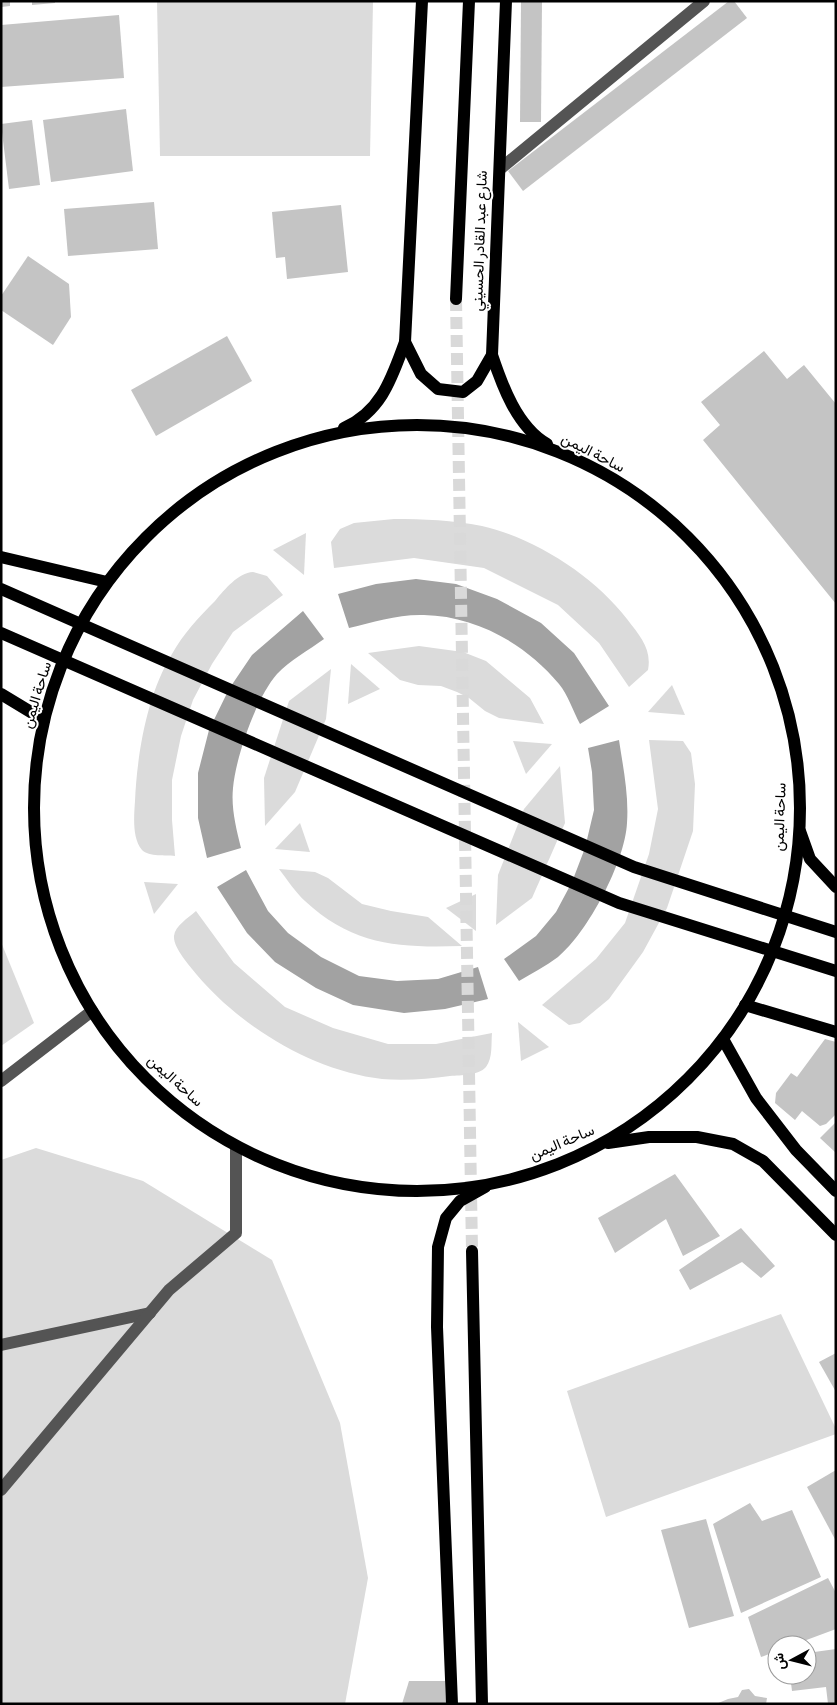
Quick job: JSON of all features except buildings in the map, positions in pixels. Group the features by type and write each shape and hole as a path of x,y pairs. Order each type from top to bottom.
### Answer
{"main road":[{"path":"329,434 352,424 371,410 389,385 405,342 422,1"},
{"path":"456,299 469,1"},
{"name":"شارع عبد القادر الحسيني","path":"506,1 492,355 502,385 520,416 539,439 564,454"},
{"path":"405,342 421,374 438,390 463,392 477,381 492,355"},
{"name":"ساحة اليمن","path":"408,424 488,431 526,440 564,454 611,478 654,507 692,542 726,583 754,627 775,675 790,725 798,776 799,829 791,890 773,950 745,1005 723,1039 688,1079 649,1114 605,1143 545,1171 492,1184 430,1193 380,1191 330,1183 290,1171 236,1147 194,1120 155,1089 121,1052 92,1011 68,966 50,919 39,870 34,820 36,769 44,720 69,648 107,582 152,531 204,489 264,456 329,434 408,424"},
{"path":"1,557 107,582"},
{"path":"1,589 634,867 836,932"},
{"path":"1,633 619,903 836,971"},
{"path":"1,694 44,720"},
{"path":"799,829 810,859 836,887"},
{"path":"745,1005 836,1032"},
{"path":"723,1039 756,1098 796,1150 836,1191"},
{"path":"605,1143 649,1137 697,1137 733,1144 763,1161 836,1235"},
{"path":"452,1704 437,1327 438,1247 446,1218 460,1202 492,1184"},
{"path":"472,1251 482,1704"}],"street":[{"path":"500,169 704,1"},
{"path":"1,1081 92,1011"},
{"path":"1,1490 169,1290 236,1233 236,1147"},
{"path":"1,1345 150,1313"}],"shaded area":[{"path":"157,1 373,1 370,156 160,156"},
{"path":"394,519 438,520 482,526 502,532 542,549 581,574 613,603 644,643 649,662 648,670 629,687 599,643 558,605 484,568 414,558 334,568 331,542 340,529 354,523"},
{"path":"306,533 304,575 273,550"},
{"path":"253,572 267,576 283,595 233,632 212,664 193,700 181,736 172,780 172,820 175,856 149,854 142,850 139,845 134,827 134,813 141,745 156,687 172,654 192,626 232,582 242,575"},
{"path":"416,579 456,584 497,599 541,623 574,653 609,706 580,724 562,688 531,656 499,635 462,621 443,617 415,615 386,619 349,628 338,594 376,584"},
{"path":"303,611 324,639 282,669 269,684 262,697 248,728 238,760 233,788 233,810 241,848 207,858 198,818 198,773 209,730 229,689 252,655"},
{"path":"419,646 463,652 486,661 530,698 544,724 499,718 457,692 441,686 418,685 400,680 368,653"},
{"path":"351,664 380,689 348,704"},
{"path":"331,669 326,719 295,792 265,826 264,778 289,701"},
{"path":"672,685 685,715 648,712"},
{"path":"619,740 624,771 627,813 625,839 620,857 603,895 581,931 569,946 558,957 519,981 504,959 536,936 556,912 572,882 585,848 594,810 592,772 588,748"},
{"path":"649,740 683,741 691,753 695,784 693,831 667,908 643,952 609,999 580,1023 569,1025 542,1005 596,959 625,923 649,854 658,809"},
{"path":"513,741 552,744 526,774"},
{"path":"560,766 565,823 532,898 496,925 498,875 524,809"},
{"path":"300,823 310,852 275,849"},
{"path":"279,869 315,872 328,878 362,904 428,917 462,946 398,945 360,936 323,916 294,890"},
{"path":"246,870 268,911 288,933 321,957 359,976 397,981 438,979 478,967 488,999 445,1009 404,1013 353,1005 316,988 275,962 247,933 217,887"},
{"path":"144,882 178,884 154,914"},
{"path":"476,894 476,931 446,908"},
{"path":"196,911 234,963 285,1007 333,1028 388,1044 436,1044 492,1033 491,1055 486,1067 479,1072 469,1074 399,1080 382,1079 330,1067 280,1044 257,1029 215,994 186,962 179,951 174,941 175,932 182,922"},
{"path":"1,942 34,1023 1,1046"},
{"path":"518,1022 549,1047 521,1061"},
{"path":"36,1148 143,1181 272,1260 340,1423 368,1578 345,1704 1,1704 1,1160"},
{"path":"781,1314 836,1429 836,1434 606,1517 567,1391"}],"tunnel":[{"path":"456,299 472,1251"}]}
